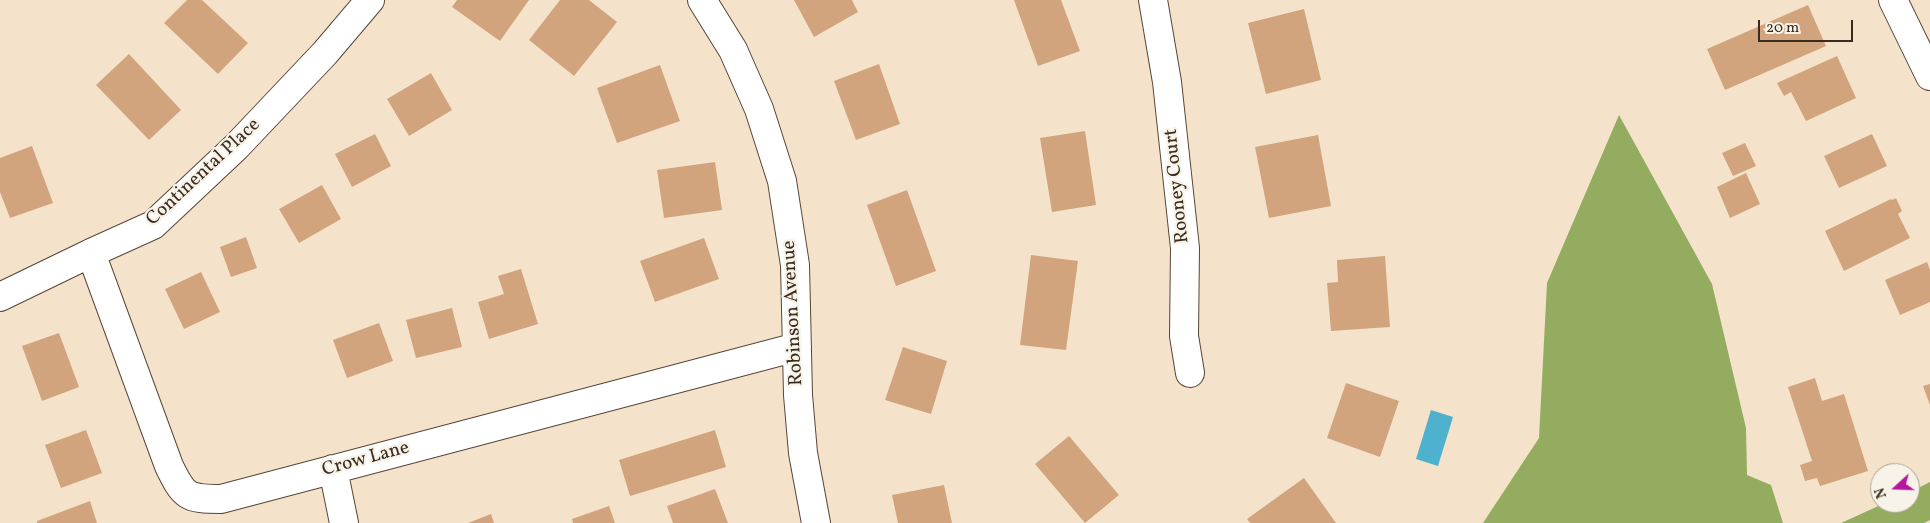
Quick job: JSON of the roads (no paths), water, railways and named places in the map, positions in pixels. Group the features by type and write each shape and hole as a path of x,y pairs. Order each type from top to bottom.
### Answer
{"street":[{"name":"Continental Place","path":"0,297 153,225 236,147 325,54 370,0"},
{"name":"Robinson Avenue","path":"702,0 734,50 759,109 782,181 795,265 798,394 803,453 816,523"},
{"name":"Rooney Court","path":"1153,0 1167,82 1185,248 1184,336 1190,373"},
{"path":"1893,0 1930,76"},
{"name":"Crow Lane","path":"91,253 169,466 178,486 188,495 197,499 221,499 797,347"},
{"path":"333,468 344,523"}],"water":[{"path":"1431,410 1453,417 1438,466 1416,459"}]}
